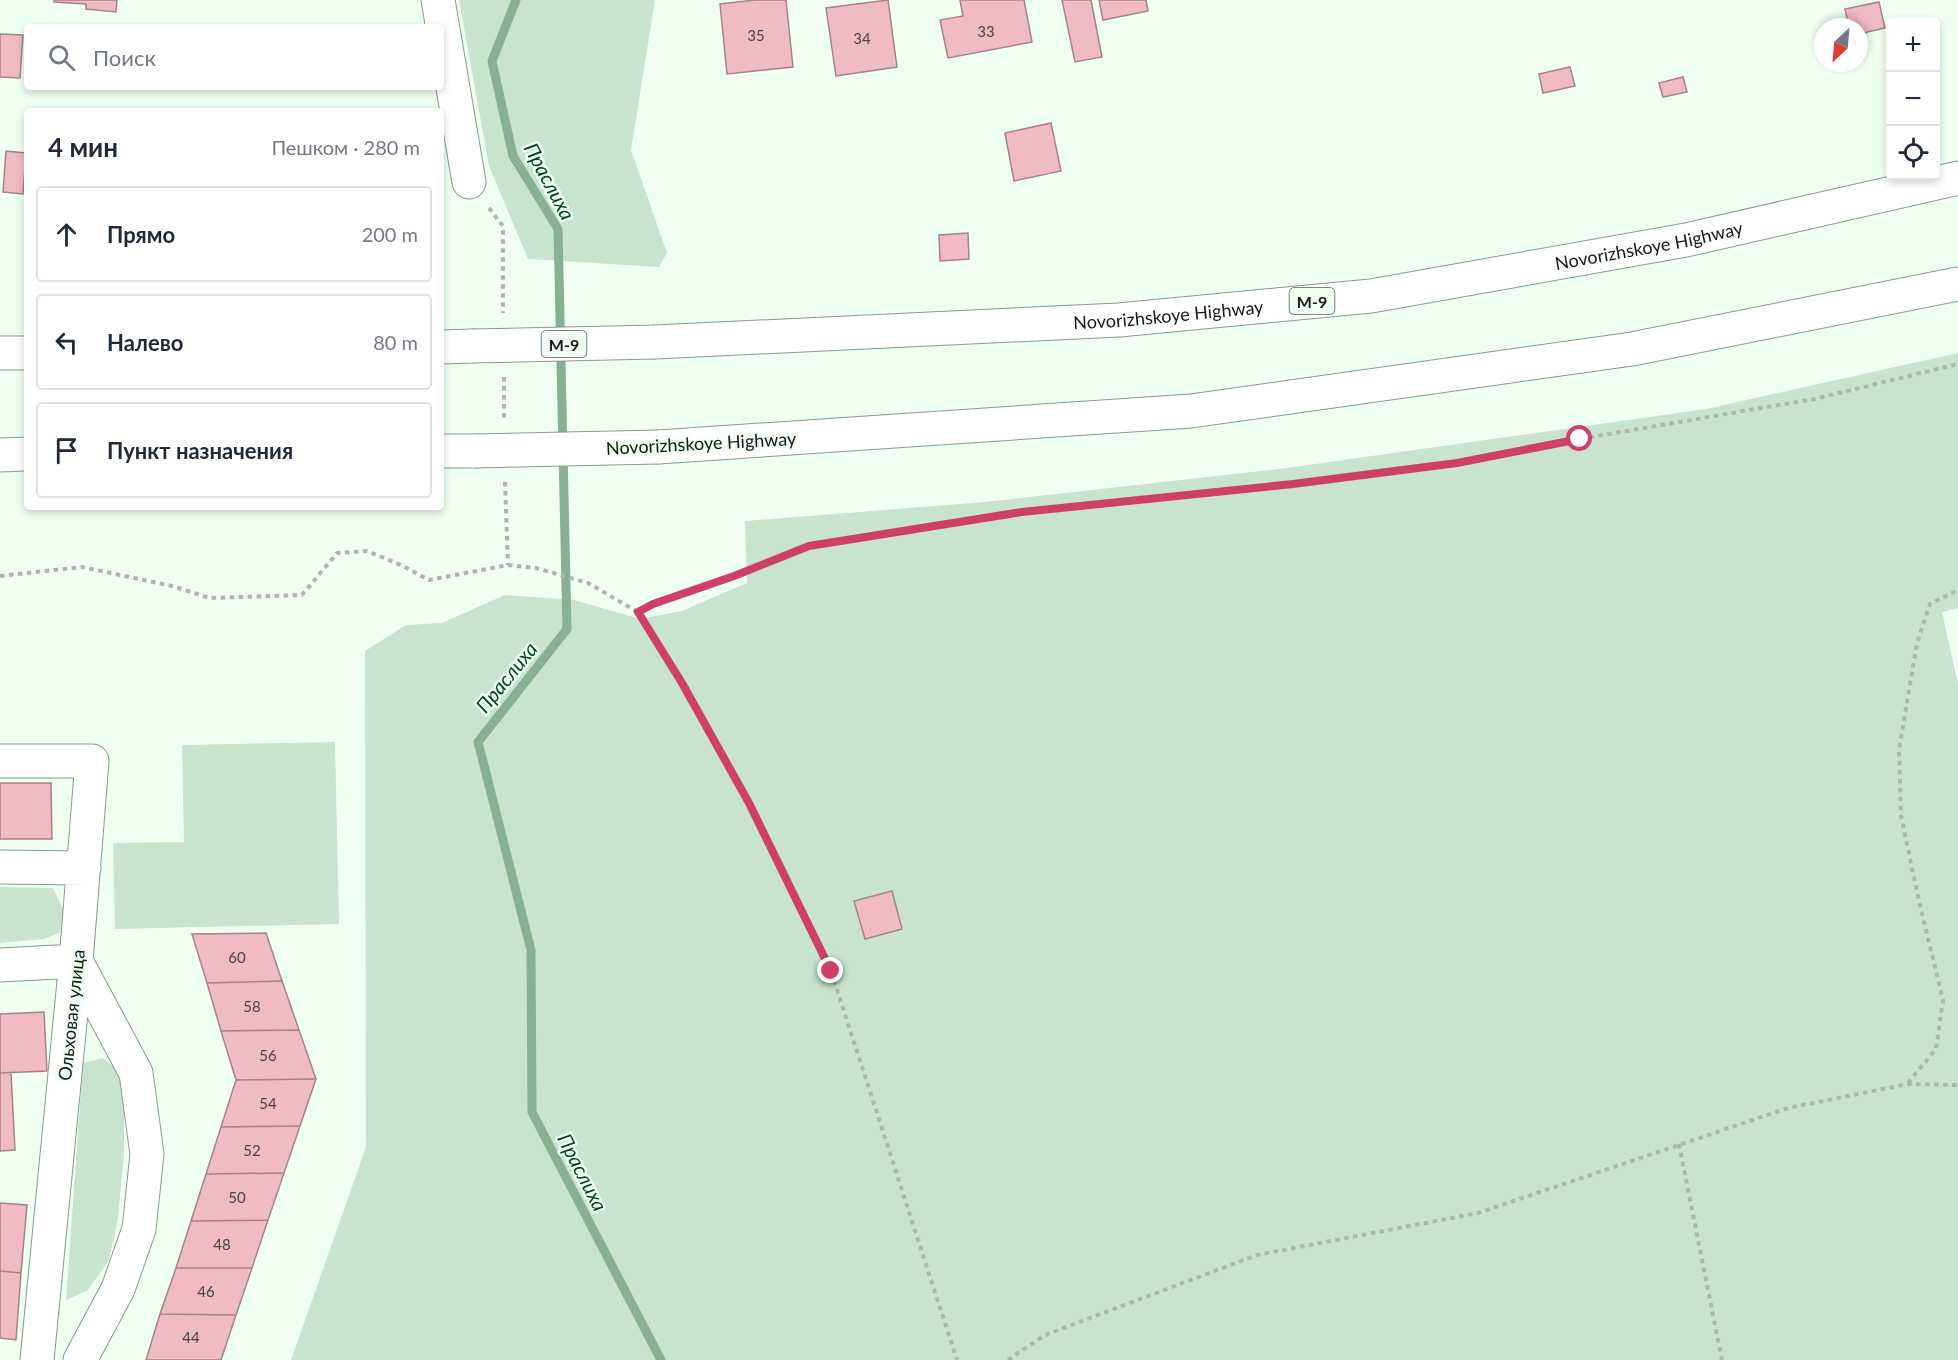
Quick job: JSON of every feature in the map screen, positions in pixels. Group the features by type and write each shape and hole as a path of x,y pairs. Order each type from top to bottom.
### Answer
{"main road":[{"path":"438,0 442,24"},
{"path":"444,35 469,182"},
{"name":"Novorizhskoye Highway","path":"457,346 655,342 1119,320 1371,296 1686,240 1958,178"},
{"name":"Novorizhskoye Highway","path":"444,451 658,447 1191,411 1632,350 1958,284"},
{"path":"0,353 24,353"},
{"path":"0,454 24,454"},
{"name":"Ольховая улица","path":"0,761 92,761 76,960 37,1360"},
{"path":"0,867 84,868"},
{"path":"0,965 76,960 136,1073 147,1154 139,1229 118,1289 80,1360"}],"path":[{"path":"638,612 653,604 734,576 809,546 1022,512 1293,484 1457,463 1580,439 1814,399 1958,364"},
{"path":"0,576 82,567 172,586 210,598 302,595 338,553 367,551 429,580 508,565 536,568 588,583 638,612 682,683 749,803 831,971 957,1360"},
{"path":"1908,1084 1936,1049 1943,1000 1918,901 1901,816 1899,750 1917,643 1930,604 1958,590"},
{"path":"1008,1360 1045,1335 1257,1256 1478,1213 1788,1108 1908,1084 1958,1085"},
{"path":"1679,1144 1722,1360"}],"green space":[{"path":"459,0 655,0 631,150 667,253 659,267 528,259 489,166"},
{"path":"1958,353 1958,608 1942,612 1958,684 1958,1360 291,1360 366,1147 365,651 406,625 442,623 505,595 574,600 640,619 682,611 747,583 745,521 985,502 1287,468 1706,409"},
{"path":"335,742 339,924 115,929 113,843 184,842 182,745"},
{"path":"0,887 53,888 64,911 60,932 44,939 0,943"},
{"path":"102,1058 117,1069 124,1095 124,1155 118,1218 109,1260 88,1290 66,1300 83,1063"}],"building":[{"path":"54,0 117,0 116,12 86,9 86,4 54,2"},
{"path":"755,0 786,0 793,67 727,74 720,4"},
{"path":"888,0 897,67 836,76 826,8"},
{"path":"960,0 1024,0 1032,42 948,58 940,20 963,16"},
{"path":"1062,0 1091,0 1102,57 1075,62"},
{"path":"1099,0 1146,0 1148,11 1103,20"},
{"path":"1879,2 1885,28 1868,32 1868,18 1847,18 1845,9"},
{"path":"0,34 23,35 20,78 0,77"},
{"path":"1570,67 1575,86 1543,93 1539,74"},
{"path":"1683,77 1687,92 1663,97 1659,83"},
{"path":"1051,123 1061,171 1014,181 1005,133"},
{"path":"6,151 24,153 23,194 3,192"},
{"path":"968,233 969,259 940,261 939,235"},
{"path":"0,783 51,783 52,839 0,839"},
{"path":"892,891 902,929 865,939 854,901"},
{"path":"266,933 282,981 207,983 192,934"},
{"path":"282,981 299,1030 221,1031 207,983"},
{"path":"44,1012 47,1071 0,1073 0,1014"},
{"path":"299,1030 316,1079 236,1080 221,1031"},
{"path":"0,1073 11,1073 15,1150 0,1151"},
{"path":"316,1079 300,1126 221,1127 236,1080"},
{"path":"300,1126 284,1173 206,1174 221,1127"},
{"path":"284,1173 268,1220 191,1221 206,1174"},
{"path":"0,1203 27,1205 21,1273 0,1271"},
{"path":"268,1220 252,1268 176,1268 191,1221"},
{"path":"176,1268 252,1268 236,1315 160,1314"},
{"path":"0,1271 21,1273 16,1340 0,1338"},
{"path":"160,1314 236,1315 221,1360 146,1360"}],"waterway":[{"name":"Праслиха","path":"516,0 492,61 513,156 558,229 567,629 478,742 531,950 532,1112 661,1360"}],"route":[{"path":"831,971 749,803 682,683 638,612 653,604 734,576 809,546 1022,512 1293,484 1457,463 1580,439"}]}
